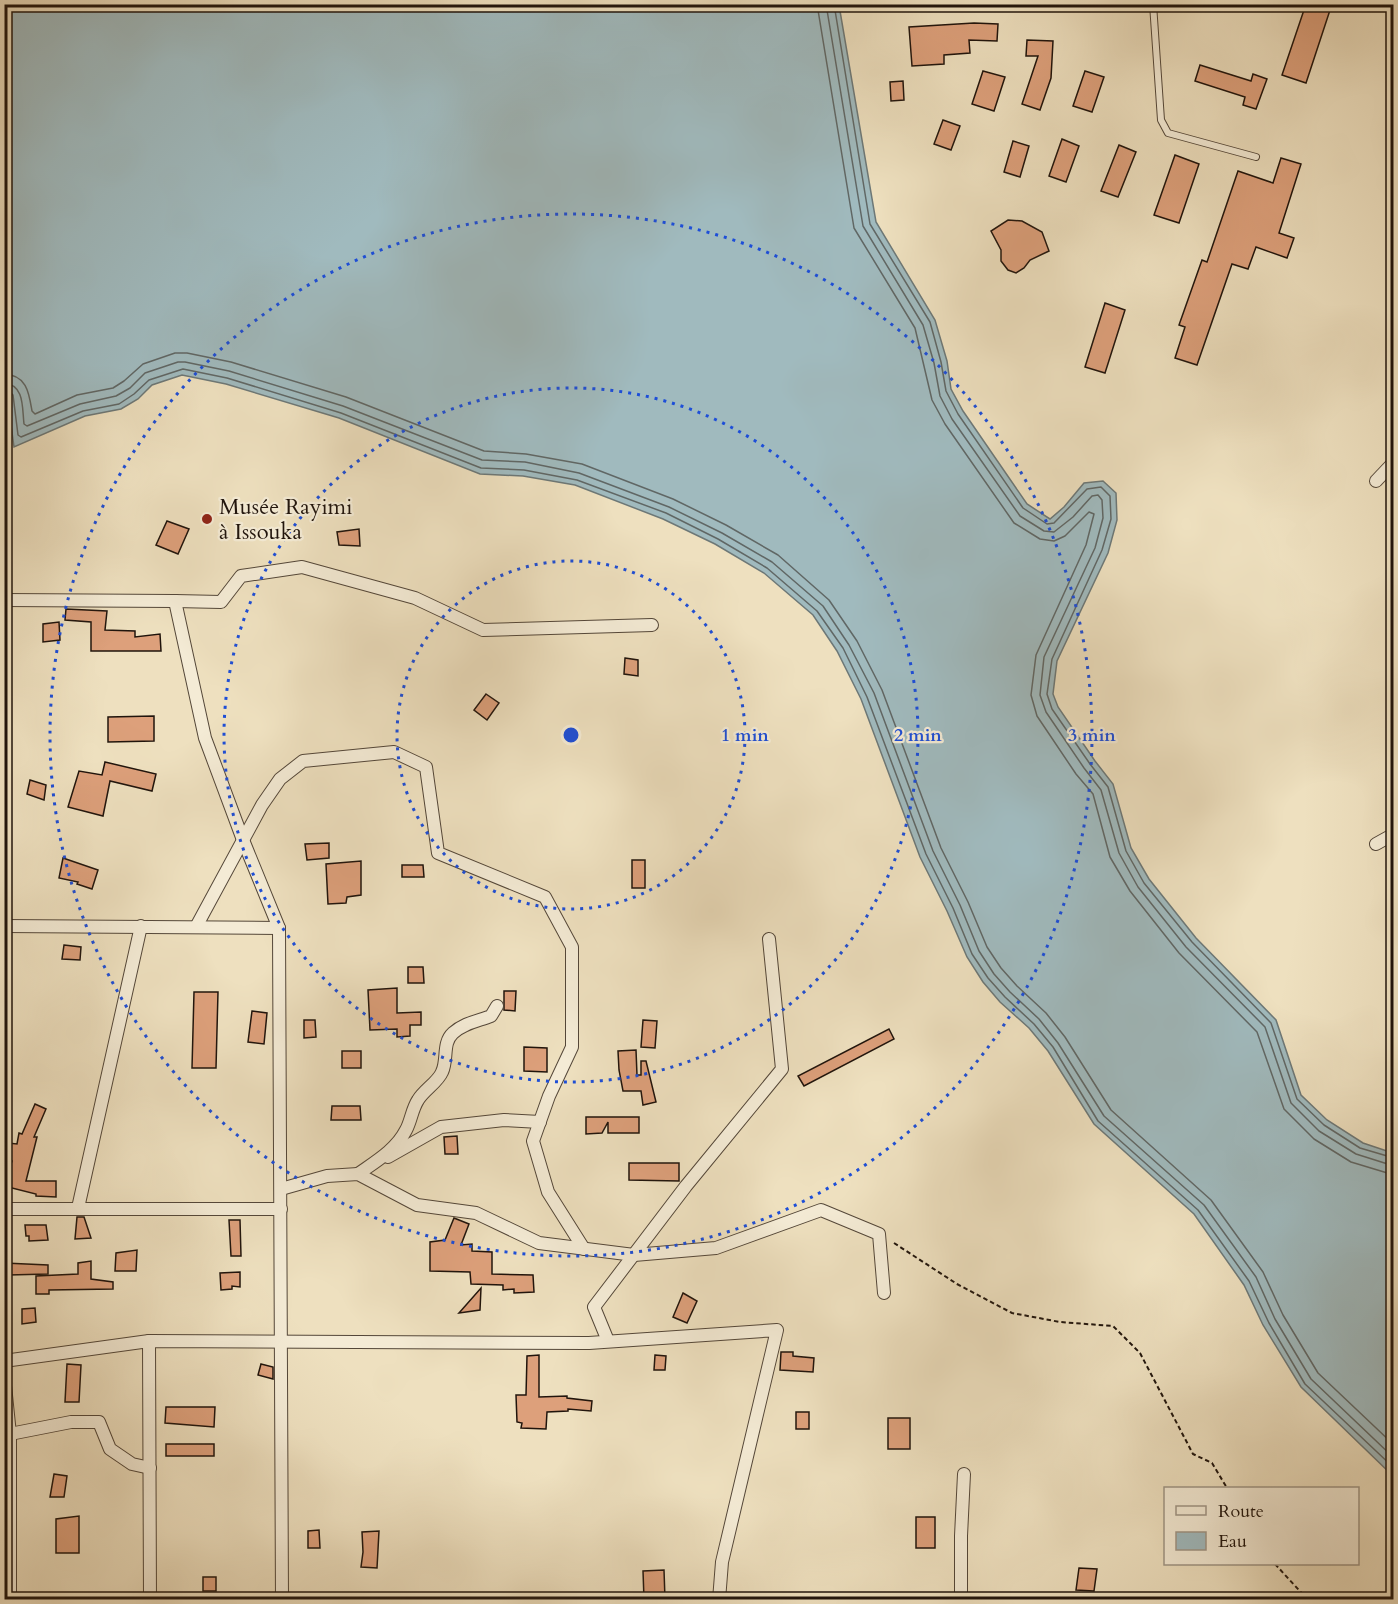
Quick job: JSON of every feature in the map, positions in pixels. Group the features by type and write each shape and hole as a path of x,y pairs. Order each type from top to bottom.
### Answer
{"street":[{"path":"1376,481 1394,462"},
{"path":"4,600 221,602 241,576 302,567 415,598 483,630 652,625"},
{"path":"175,601 205,738 279,928 282,1599"},
{"path":"196,927 262,805 280,779 303,761 394,752 426,767 438,853 545,897 572,947 572,1047 549,1095 533,1141 548,1192 584,1249"},
{"path":"1376,844 1394,834"},
{"path":"4,926 279,928"},
{"path":"78,1208 141,926"},
{"path":"608,1341 594,1307 686,1186 783,1069 769,939"},
{"path":"358,1174 390,1150 406,1131 417,1101 428,1086 441,1076 445,1049 452,1034 466,1025 491,1016 497,1005"},
{"path":"280,1189 327,1176 358,1174 441,1127 504,1120 540,1122"},
{"path":"358,1174 417,1205 476,1213 539,1243 634,1255 716,1248 821,1210 879,1234 884,1293"},
{"path":"4,1209 280,1209"},
{"path":"4,1361 149,1341 589,1343 777,1330 722,1562 720,1599"},
{"path":"149,1341 150,1599"},
{"path":"4,1376 10,1434 10,1599"},
{"path":"10,1434 71,1422 99,1422 110,1449 132,1464 150,1468"},
{"path":"961,1599 964,1474"}],"lane":[{"path":"1153,4 1161,120 1168,133 1256,157"}],"path":[{"path":"879,1234 957,1284 1012,1313 1059,1322 1113,1326 1140,1353 1193,1454 1212,1463 1226,1487"},
{"path":"1277,1565 1308,1599"}],"water":[{"path":"4,5 839,5 876,222 935,320 947,361 951,389 963,411 1027,504 1050,519 1064,507 1084,483 1103,481 1116,493 1117,520 1108,553 1057,661 1053,694 1058,707 1113,784 1131,848 1149,879 1196,938 1276,1020 1301,1095 1327,1120 1363,1143 1393,1153 1393,1476 1301,1387 1263,1325 1244,1285 1194,1214 1094,1124 1048,1051 1029,1028 1000,1002 983,982 967,957 920,857 861,699 837,651 813,615 764,573 715,544 663,519 575,485 523,476 480,474 339,418 226,384 182,375 152,385 138,399 121,409 85,416 14,447 4,374"}],"building":[{"path":"1306,4 1332,4 1306,83 1282,75"},
{"path":"974,23 998,24 997,41 969,40 970,53 944,55 944,64 912,66 909,27"},
{"path":"1027,40 1053,41 1051,78 1040,110 1022,104 1038,56 1026,56"},
{"path":"1200,65 1251,81 1253,74 1267,79 1256,109 1243,105 1245,97 1195,81"},
{"path":"983,71 1005,77 994,111 972,104"},
{"path":"1085,71 1104,77 1092,112 1073,106"},
{"path":"903,81 904,100 891,101 890,82"},
{"path":"943,120 960,126 951,150 934,144"},
{"path":"1062,139 1079,146 1066,182 1049,176"},
{"path":"1013,141 1029,146 1020,177 1004,172"},
{"path":"1119,145 1136,152 1118,197 1101,191"},
{"path":"1175,155 1199,164 1179,223 1154,215"},
{"path":"1281,158 1301,164 1279,233 1294,238 1287,258 1256,247 1248,269 1232,264 1197,365 1175,358 1185,327 1179,325 1202,260 1207,262 1238,171 1273,183"},
{"path":"1008,220 1022,221 1042,232 1049,251 1030,260 1016,273 1008,270 1001,261 1001,250 991,231"},
{"path":"1105,303 1125,310 1105,373 1085,367"},
{"path":"167,521 189,529 178,554 156,545"},
{"path":"359,529 360,546 339,545 337,532"},
{"path":"66,609 107,611 105,630 135,631 135,637 160,634 161,651 91,651 91,622 65,620"},
{"path":"59,622 60,640 43,642 43,624"},
{"path":"625,658 638,660 638,676 624,674"},
{"path":"486,694 499,703 487,720 474,710"},
{"path":"154,716 154,741 108,742 108,717"},
{"path":"105,762 156,774 152,791 110,781 103,816 68,807 79,771 102,775"},
{"path":"30,780 46,785 44,800 27,794"},
{"path":"329,843 329,858 307,860 305,844"},
{"path":"63,858 98,870 92,889 77,884 78,882 59,878"},
{"path":"632,860 645,860 645,888 632,888"},
{"path":"361,861 361,895 347,897 346,903 328,904 326,864"},
{"path":"402,865 423,865 424,877 402,877"},
{"path":"64,945 81,947 80,960 62,959"},
{"path":"408,967 423,967 424,983 408,983"},
{"path":"397,988 397,1013 421,1012 421,1025 410,1025 410,1036 397,1037 397,1029 370,1030 368,990"},
{"path":"504,991 516,991 515,1011 504,1010"},
{"path":"194,992 218,992 216,1068 192,1068"},
{"path":"252,1011 267,1013 264,1044 248,1042"},
{"path":"304,1020 315,1020 316,1037 304,1038"},
{"path":"643,1020 657,1021 655,1048 641,1047"},
{"path":"889,1029 894,1039 804,1086 798,1076"},
{"path":"524,1047 547,1048 547,1072 524,1071"},
{"path":"636,1050 637,1075 641,1075 641,1061 646,1061 656,1102 643,1105 641,1091 623,1091 618,1051"},
{"path":"342,1051 361,1051 361,1068 342,1068"},
{"path":"35,1104 46,1109 34,1137 37,1137 26,1181 56,1181 56,1197 36,1196 36,1194 4,1186 12,1161 4,1159 8,1143 17,1144 19,1133 22,1134"},
{"path":"332,1106 360,1106 361,1120 331,1120"},
{"path":"586,1117 639,1117 639,1133 608,1133 608,1122 602,1133 586,1134"},
{"path":"457,1136 458,1154 445,1154 444,1137"},
{"path":"629,1163 679,1163 679,1181 629,1180"},
{"path":"77,1217 84,1217 91,1238 75,1239"},
{"path":"454,1218 469,1224 461,1245 472,1244 472,1251 492,1252 492,1274 533,1275 534,1292 514,1293 514,1289 503,1290 503,1285 471,1284 470,1272 430,1271 430,1242 445,1240"},
{"path":"229,1220 240,1220 241,1256 231,1256"},
{"path":"25,1225 46,1225 48,1240 29,1241"},
{"path":"137,1250 136,1271 115,1271 116,1253"},
{"path":"91,1261 91,1279 113,1282 113,1289 49,1290 49,1294 36,1294 36,1276 78,1274 78,1263"},
{"path":"4,1263 48,1265 48,1274 8,1275 4,1273"},
{"path":"240,1272 240,1287 232,1286 232,1289 221,1290 220,1273"},
{"path":"481,1288 480,1310 459,1313"},
{"path":"683,1293 697,1301 687,1323 673,1317"},
{"path":"35,1308 36,1322 22,1324 22,1309"},
{"path":"781,1352 793,1352 793,1356 814,1358 813,1372 780,1370"},
{"path":"539,1355 539,1397 567,1396 567,1398 592,1401 591,1411 568,1409 568,1411 547,1412 546,1429 521,1428 522,1423 517,1422 516,1395 526,1395 527,1356"},
{"path":"655,1355 666,1356 665,1370 654,1370"},
{"path":"67,1364 81,1365 79,1402 65,1402"},
{"path":"261,1364 273,1367 273,1379 258,1375"},
{"path":"166,1407 215,1407 214,1427 165,1423"},
{"path":"796,1412 809,1412 809,1429 796,1429"},
{"path":"888,1418 910,1418 910,1449 888,1449"},
{"path":"166,1444 214,1444 214,1456 166,1456"},
{"path":"54,1474 67,1476 64,1497 50,1497"},
{"path":"79,1516 79,1553 56,1553 56,1519"},
{"path":"916,1517 935,1517 935,1548 916,1548"},
{"path":"319,1530 320,1548 308,1548 308,1531"},
{"path":"379,1531 377,1568 361,1567 362,1532"},
{"path":"1079,1568 1097,1569 1094,1591 1076,1590"},
{"path":"664,1570 665,1599 644,1599 643,1571"},
{"path":"203,1577 216,1577 216,1591 203,1591"}],"place":[{"name":"Musée Rayimi à Issouka","path":"207,519"}]}
